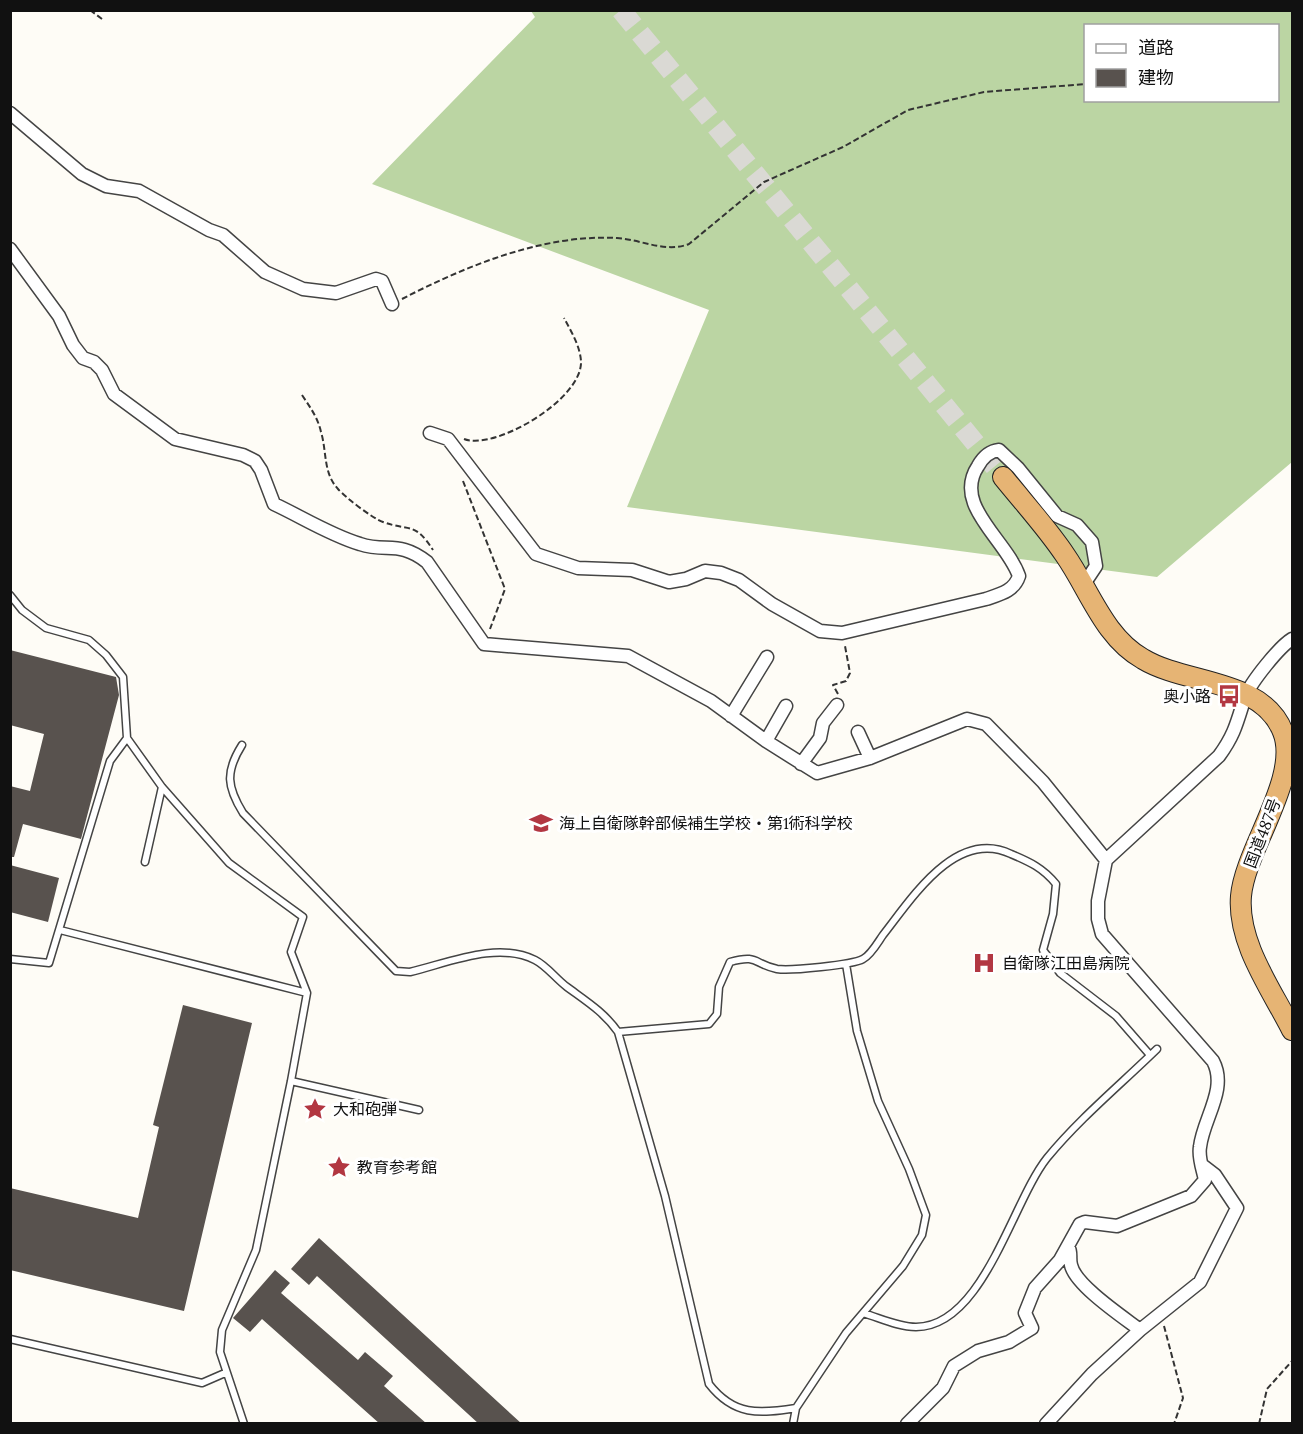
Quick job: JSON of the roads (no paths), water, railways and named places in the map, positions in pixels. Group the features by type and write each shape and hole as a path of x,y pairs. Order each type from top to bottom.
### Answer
{"highway":[{"name":"国道487号","path":"1003,477 1065,554 1106,625 1122,644 1142,659 1166,670 1246,694 1269,710 1279,722 1286,748 1280,787 1245,879 1241,896 1243,924 1248,943 1293,1030"}],"street":[{"path":"10,112 82,174 106,186 139,191 209,230 223,235 265,272 303,289 336,293 376,279 382,281 392,304"},
{"path":"10,249 59,316 73,345 83,358 94,362 102,370 114,394 175,440 243,455 255,461 261,470 274,504 361,545 397,547 414,552 427,562 484,644 628,656 647,664 817,773 870,758 954,723 976,719 986,724 1043,782 1106,860"},
{"path":"435,434 448,439 536,554 578,568 632,570 669,582 705,572 721,573 739,580 772,604 820,631 842,633 986,599 1006,592 1016,585 1019,576 1015,563 975,509 969,493 970,477 980,462 992,451 999,450 1018,468 1057,516 1077,525 1092,542 1096,566 1084,584"},
{"path":"907,1424 943,1388 954,1366 978,1351 1008,1342 1032,1328 1025,1313 1035,1288 1060,1260 1080,1224 1085,1222 1118,1226 1191,1196 1205,1180 1199,1148 1218,1086 1218,1070 1213,1061 1102,934 1098,919 1098,901 1106,860 1219,756 1233,737 1246,694 1275,655 1293,639"},
{"path":"731,716 767,657"},
{"path":"801,764 820,738 823,723 837,705"},
{"path":"766,741 786,706"},
{"path":"858,732 870,758"},
{"path":"1046,1424 1092,1374 1140,1330 1200,1282 1237,1208 1215,1175 1202,1165"},
{"path":"1068,1246 1071,1253 1071,1266 1089,1291 1140,1330"}],"lane":[{"path":"10,595 22,610 46,628 89,640 106,655 123,676 127,738 162,787 229,863 303,917 291,952 307,993 291,1081 256,1250 222,1330 220,1353 244,1424"},
{"path":"10,959 50,963 110,761 127,738"},
{"path":"242,745 234,758 229,775 231,794 243,813 396,971 410,972 501,951 520,954 538,961 560,981 607,1016 618,1032 665,1196 709,1384 717,1394 734,1406 759,1414 796,1408"},
{"path":"145,862 162,787"},
{"path":"618,1032 709,1024 717,1014 719,987 730,962 750,957 777,969 846,964 865,958 922,885 945,865 968,851 1000,848 1042,868 1056,884 1053,914 1043,950 1060,973 1116,1016 1150,1055"},
{"path":"60,930 307,993"},
{"path":"793,1424 796,1408 846,1333 913,1250 922,1235 926,1215 909,1169 878,1101 857,1031 846,964"},
{"path":"863,1313 915,1327 936,1324 956,1311 988,1269 1046,1160 1088,1113 1156,1049"},
{"path":"291,1081 419,1110"},
{"path":"10,1339 202,1383 225,1373"}],"tunnel":[{"path":"621,10 1003,477"}],"place":[{"name":"奥小路","path":"1229,696"},
{"name":"海上自衛隊幹部候補生学校・第1術科学校","path":"541,823"},
{"name":"自衛隊江田島病院","path":"984,963"},
{"name":"大和砲弾","path":"315,1109"},
{"name":"教育参考館","path":"339,1167"}]}
